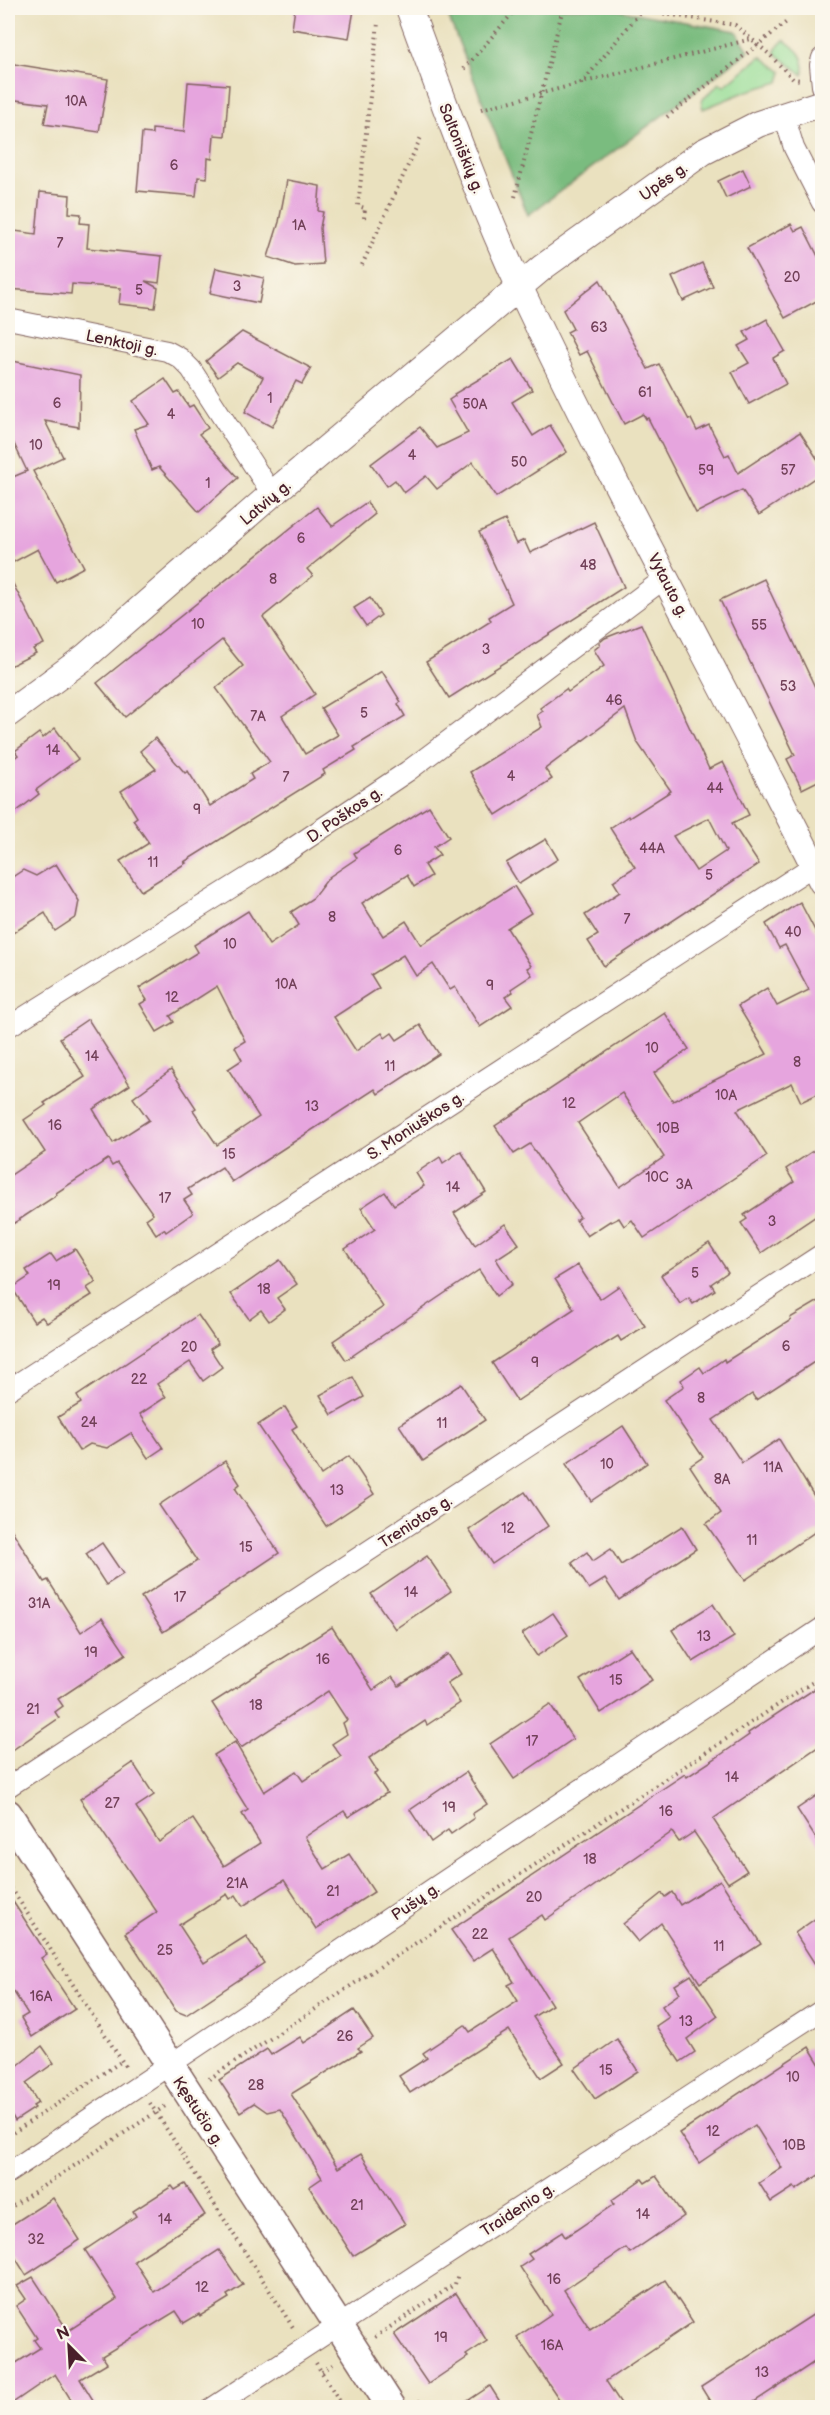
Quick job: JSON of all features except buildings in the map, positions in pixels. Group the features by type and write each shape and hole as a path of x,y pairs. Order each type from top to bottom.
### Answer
{"main road":[{"name":"Kęstučio g.","path":"8,1814 392,2408"}],"street":[{"name":"Saltoniškių g.","path":"408,8 440,93 520,286"},
{"name":"Upės g.","path":"520,286 703,152 734,135 822,103"},
{"path":"784,115 794,148 822,203"},
{"name":"Latvių g.","path":"8,714 85,657 272,494 520,286"},
{"name":"Vytauto g.","path":"520,286 598,448 820,869"},
{"name":"Lenktoji g.","path":"8,319 150,347 167,351 180,358 191,369 272,494"},
{"name":"D. Poškos g.","path":"8,1027 266,866 408,771 665,578"},
{"name":"S. Moniuškos g.","path":"8,1390 820,869"},
{"name":"Treniotos g.","path":"8,1787 822,1254"},
{"name":"Pušų g.","path":"8,2173 822,1628"},
{"name":"Traidenio g.","path":"212,2408 822,2010"}],"path":[{"path":"464,69 517,8"},
{"path":"514,196 564,8"},
{"path":"628,8 735,26 793,79 802,81 822,74"},
{"path":"580,85 642,10"},
{"path":"667,117 789,20"},
{"path":"364,218 365,208 358,206 378,23"},
{"path":"481,109 751,39"},
{"path":"362,265 422,135"},
{"path":"8,2209 187,2092 230,2068 822,1676"},
{"path":"8,1883 344,2408"},
{"path":"8,2136 122,2061"}],"green space":[{"path":"445,8 606,8 736,31 749,51 528,215"},
{"path":"784,40 800,54 804,64 803,75 775,53 776,48"},
{"path":"761,56 782,72 779,82 745,92 703,109 701,101 720,83 724,86"}]}
